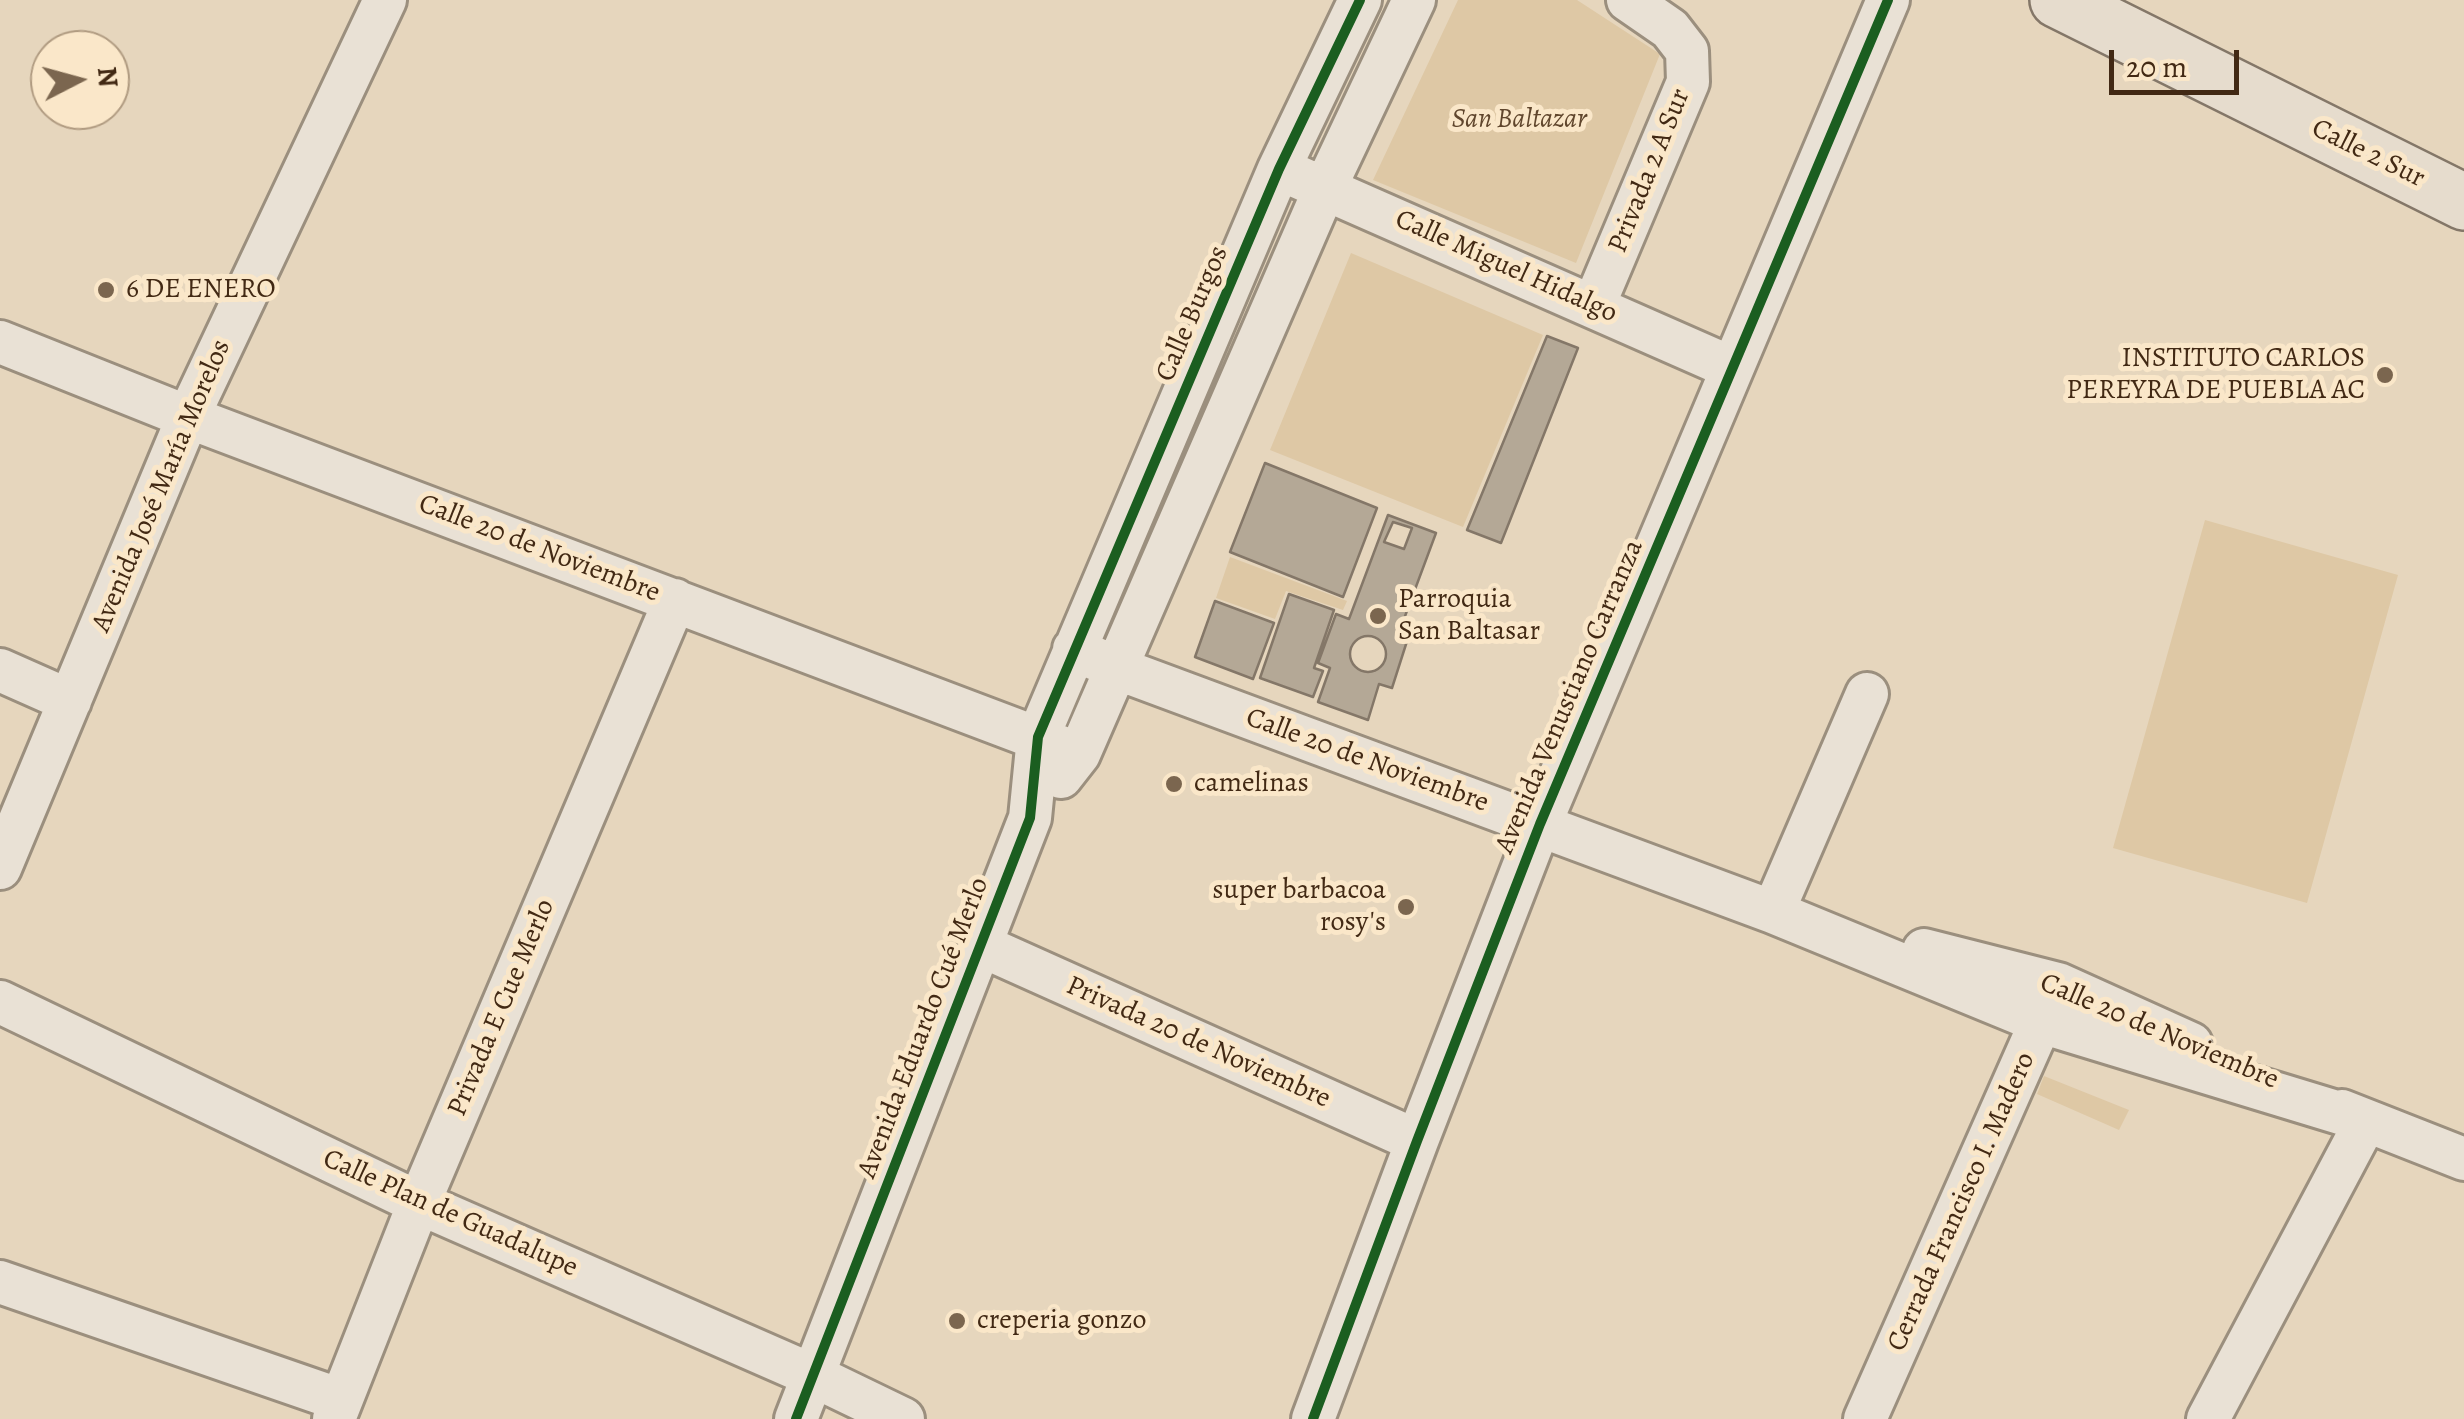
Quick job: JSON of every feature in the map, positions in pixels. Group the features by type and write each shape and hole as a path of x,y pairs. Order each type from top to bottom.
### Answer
{"main road":[{"name":"Calle 2 Sur","path":"2058,0 2464,202"}],"street":[{"name":"Avenida José María Morelos","path":"0,868 188,416 385,0"},
{"name":"Calle Burgos","path":"1074,650 1280,169 1360,0"},
{"path":"1116,668 1325,188 1414,0"},
{"name":"Privada 2 A Sur","path":"1594,305 1688,82 1686,51 1670,28 1628,0"},
{"name":"Avenida Venustiano Carranza","path":"1313,1419 1540,824 1888,0"},
{"name":"Calle Miguel Hidalgo","path":"1280,169 1732,368"},
{"name":"Calle 20 de Noviembre","path":"0,342 1079,754"},
{"name":"Privada E Cue Merlo","path":"337,1410 418,1203 676,600"},
{"name":"Calle 20 de Noviembre","path":"1074,650 1773,912 2050,1003 2464,1159"},
{"name":"Avenida Eduardo Cué Merlo","path":"796,1419 1030,818 1038,737 1074,650"},
{"name":"Avenida Eduardo Cué Merlo","path":"1030,818 1079,754 1116,668"},
{"path":"0,670 70,701"},
{"path":"1773,912 1867,694"},
{"name":"Privada 20 de Noviembre","path":"980,945 1417,1140"},
{"name":"Calle Plan de Guadalupe","path":"0,1002 418,1203 814,1376 903,1419"},
{"name":"Cerrada Francisco I. Madero","path":"1865,1419 2050,1003"},
{"path":"2208,1419 2366,1122"},
{"path":"0,1282 337,1410"}],"green space":[{"name":"San Baltazar","path":"1458,0 1577,0 1660,54 1576,263 1373,180"},
{"path":"1351,253 1543,335 1463,527 1270,450"},
{"path":"2205,520 2398,575 2307,903 2113,848"},
{"path":"1230,557 1347,601 1343,610 1286,591 1275,619 1216,598"},
{"path":"2044,1076 2129,1110 2119,1130 2037,1094"}],"building":[{"path":"1547,336 1578,348 1501,543 1467,530"},
{"path":"1265,463 1377,508 1343,597 1230,552"},
{"name":"Parroquia San Baltasar","path":"1388,515 1436,533 1398,635 1408,638 1392,688 1379,684 1368,720 1318,702 1330,668 1318,663 1336,614 1349,619"},
{"path":"1393,522 1412,528 1404,549 1384,542"},
{"path":"1289,594 1334,610 1314,668 1323,671 1313,697 1260,678"},
{"path":"1215,601 1274,623 1253,679 1195,657"},
{"path":"1368,636 1381,641 1386,654 1381,667 1368,672 1355,667 1350,654 1355,641"}],"cycle path":[{"path":"796,1419 1030,818 1038,737 1279,169 1360,0"},
{"path":"1313,1419 1540,824 1888,0"}],"place":[{"name":"6 DE ENERO","path":"106,290"},
{"name":"INSTITUTO CARLOS PEREYRA DE PUEBLA AC","path":"2385,375"},
{"name":"Parroquia San Baltasar","path":"1378,616"},
{"name":"camelinas","path":"1174,784"},
{"name":"super barbacoa rosy's","path":"1406,907"},
{"name":"creperia gonzo","path":"957,1321"}]}
